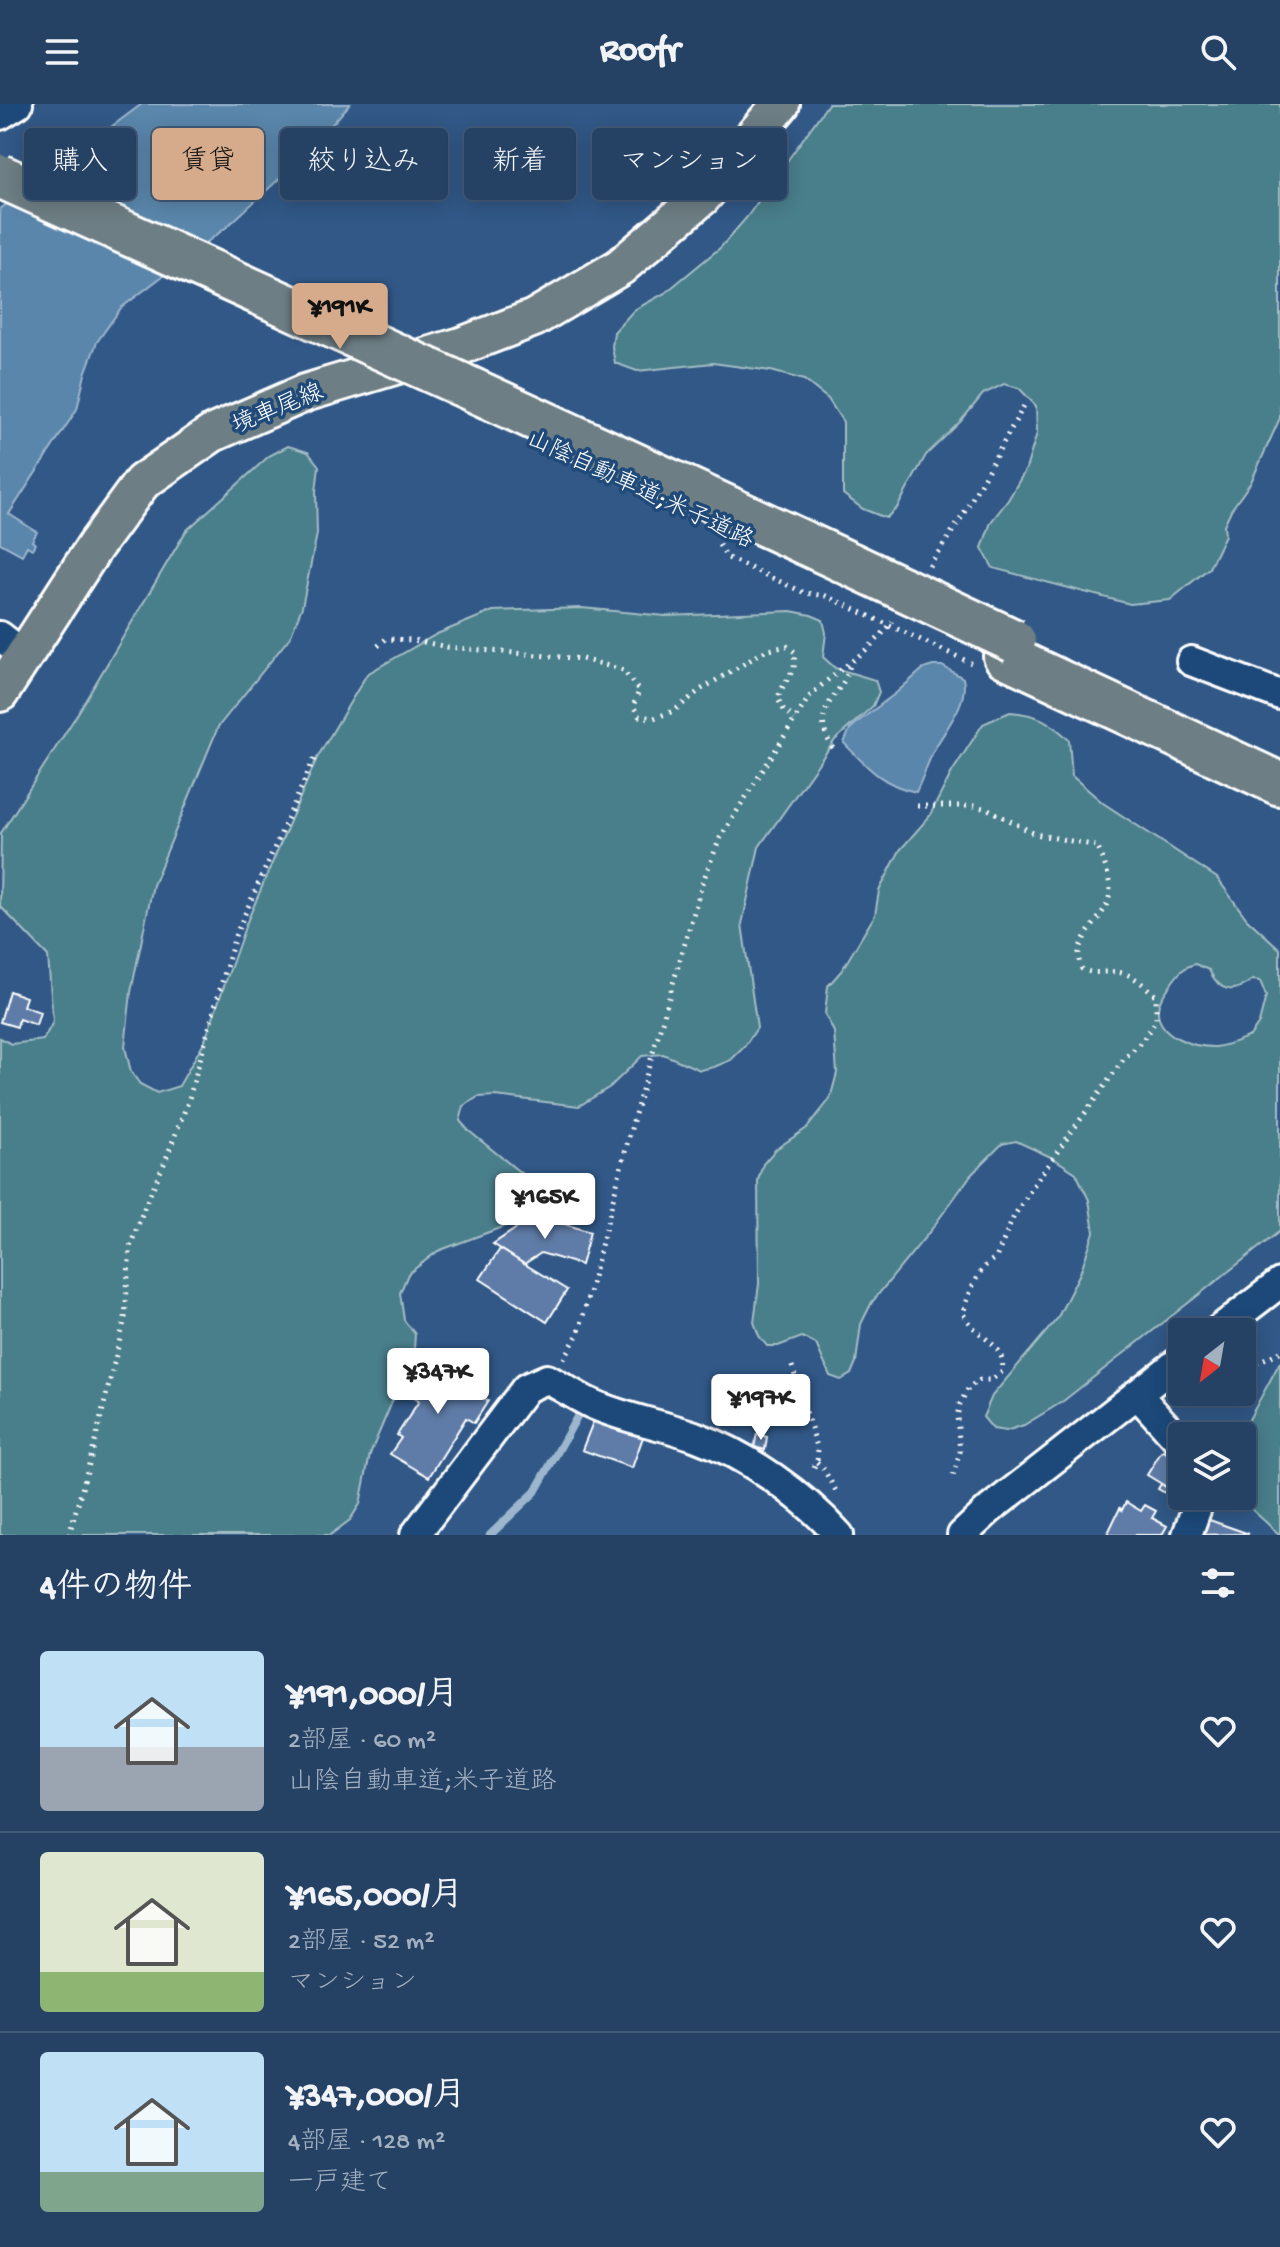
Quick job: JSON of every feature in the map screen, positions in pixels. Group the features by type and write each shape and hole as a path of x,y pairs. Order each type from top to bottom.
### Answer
{"highway":[{"name":"山陰自動車道;米子道路","path":"0,176 456,393 845,572 1000,655 1280,784"},
{"name":"山陰自動車道;米子道路","path":"0,195 456,393"},
{"name":"山陰自動車道;米子道路","path":"1000,655 1280,763"}],"main road":[{"name":"境車尾線","path":"0,693 12,646 95,546 142,482 213,433 305,393 461,346 534,318 608,275 702,197 781,104"}],"street":[{"path":"0,115 18,104"},
{"path":"1191,661 1280,695"},
{"path":"1234,1318 1280,1283"},
{"path":"962,1535 990,1509 1168,1370"},
{"path":"415,1535 526,1388 547,1379 592,1404 698,1437 728,1451 804,1501 839,1535"},
{"path":"1137,1394 1168,1428"},
{"path":"1187,1535 1196,1510"}],"path":[{"path":"926,570 960,520 1025,404"},
{"path":"707,539 721,546 728,558 805,593 826,596 1000,655"},
{"path":"551,1381 579,1332 633,1121 703,881 720,838 809,697 884,634 892,621"},
{"path":"378,646 386,639 414,640 447,647 582,659 623,670 639,691 633,706 639,716 654,718 674,711 700,690 765,651 787,646 795,652 794,668 778,699 784,710 795,719"},
{"path":"833,748 825,736 825,715 849,669 850,661"},
{"path":"69,1535 125,1318 130,1247 188,1102 235,936 315,757"},
{"path":"917,806 974,806 988,809 1035,834 1097,846 1107,869 1109,899 1078,949 1078,961 1082,969 1092,974 1113,971 1135,977 1156,996 1156,1021 1123,1060 1035,1183 1014,1216 996,1258 987,1262 967,1298 963,1314 974,1329 996,1345 1004,1361 1002,1372 991,1380 980,1380 969,1387 960,1404 957,1416 960,1452 953,1476"},
{"path":"1256,1363 1280,1352"},
{"path":"792,1366 818,1450 817,1462 840,1497"}],"green space":[{"path":"828,104 1280,104 1280,418 1251,482 1231,510 1224,525 1225,535 1209,568 1170,600 1130,604 993,568 982,548 991,522 1026,469 1037,433 1036,406 1019,388 1004,384 983,394 926,455 897,508 886,518 863,509 843,494 843,422 828,399 804,380 771,371 713,363 637,371 615,363 612,347 614,332 634,310 665,293 721,247 759,200 787,200 787,161"},
{"path":"288,446 308,452 319,466 317,534 302,607 290,637 218,727 153,885 131,992 125,1047 131,1072 140,1084 157,1093 179,1086 205,1040 246,924 317,758 367,674 437,634 493,611 582,608 666,616 791,611 823,620 826,633 823,657 835,668 875,680 879,692 873,706 835,740 759,847 742,924 757,1028 731,1060 700,1070 663,1054 642,1056 610,1087 579,1106 495,1096 478,1097 464,1106 460,1121 522,1174 530,1183 532,1197 526,1215 513,1223 438,1251 408,1274 400,1293 404,1320 415,1334 414,1350 370,1454 360,1504 350,1520 330,1535 0,1535 0,1038 11,1044 43,1040 53,1022 48,956 0,906 1,833 78,713 186,531 269,456"},
{"path":"1010,712 1042,720 1069,740 1072,776 1103,803 1217,878 1247,919 1280,949 1280,1231 1062,1402 1024,1425 1006,1431 993,1429 983,1417 992,1396 1057,1319 1080,1273 1094,1232 1089,1200 1076,1173 1053,1158 1016,1141 1002,1144 971,1175 872,1302 861,1324 856,1362 851,1374 841,1380 830,1376 816,1344 802,1337 778,1346 767,1346 754,1322 759,1284 758,1180 763,1164 776,1149 807,1128 830,1099 837,1073 834,1032 825,1014 828,986 842,970 875,915 879,891 900,850 929,817 952,772 983,724","holes":["1195,964 1209,970 1218,983 1233,989 1252,980 1260,981 1266,996 1259,1023 1250,1036 1213,1047 1187,1042 1164,1028 1158,1012 1159,1005 1184,969"]},
{"path":"1280,1362 1280,1535 1252,1510 1256,1510 1256,1422 1248,1422"}],"water":[{"path":"142,104 350,104 329,128 280,128 280,178 264,193 264,128 152,128 152,200 256,200 228,226 121,308 97,342 77,409 9,514 37,532 32,549 27,546 22,555 0,543 0,209 24,191 24,200 136,200 136,128 110,128"},
{"path":"942,666 963,678 963,697 934,750 916,792 884,780 844,743 850,729 859,721 923,669"}],"building":[{"path":"9,991 26,997 23,1006 40,1012 36,1025 19,1019 17,1027 0,1022"},
{"path":"536,1215 590,1232 581,1265 541,1253 524,1264 493,1244"},
{"path":"500,1249 567,1290 547,1322 480,1279"},
{"path":"439,1358 486,1388 481,1397 488,1401 474,1423 466,1418 429,1477 390,1454 401,1438 397,1435 419,1401 413,1397"},
{"path":"595,1417 644,1434 632,1468 582,1450"},
{"path":"757,1434 767,1437 765,1450 754,1447"},
{"path":"1161,1452 1168,1454 1168,1488 1147,1475"},
{"path":"1161,1484 1168,1488 1168,1495 1158,1489"},
{"path":"1126,1502 1141,1511 1145,1505 1156,1511 1152,1518 1167,1526 1162,1535 1107,1535"},
{"path":"1201,1517 1249,1534 1194,1535"}],"waterway":[{"path":"490,1535 535,1492 582,1408"}]}
